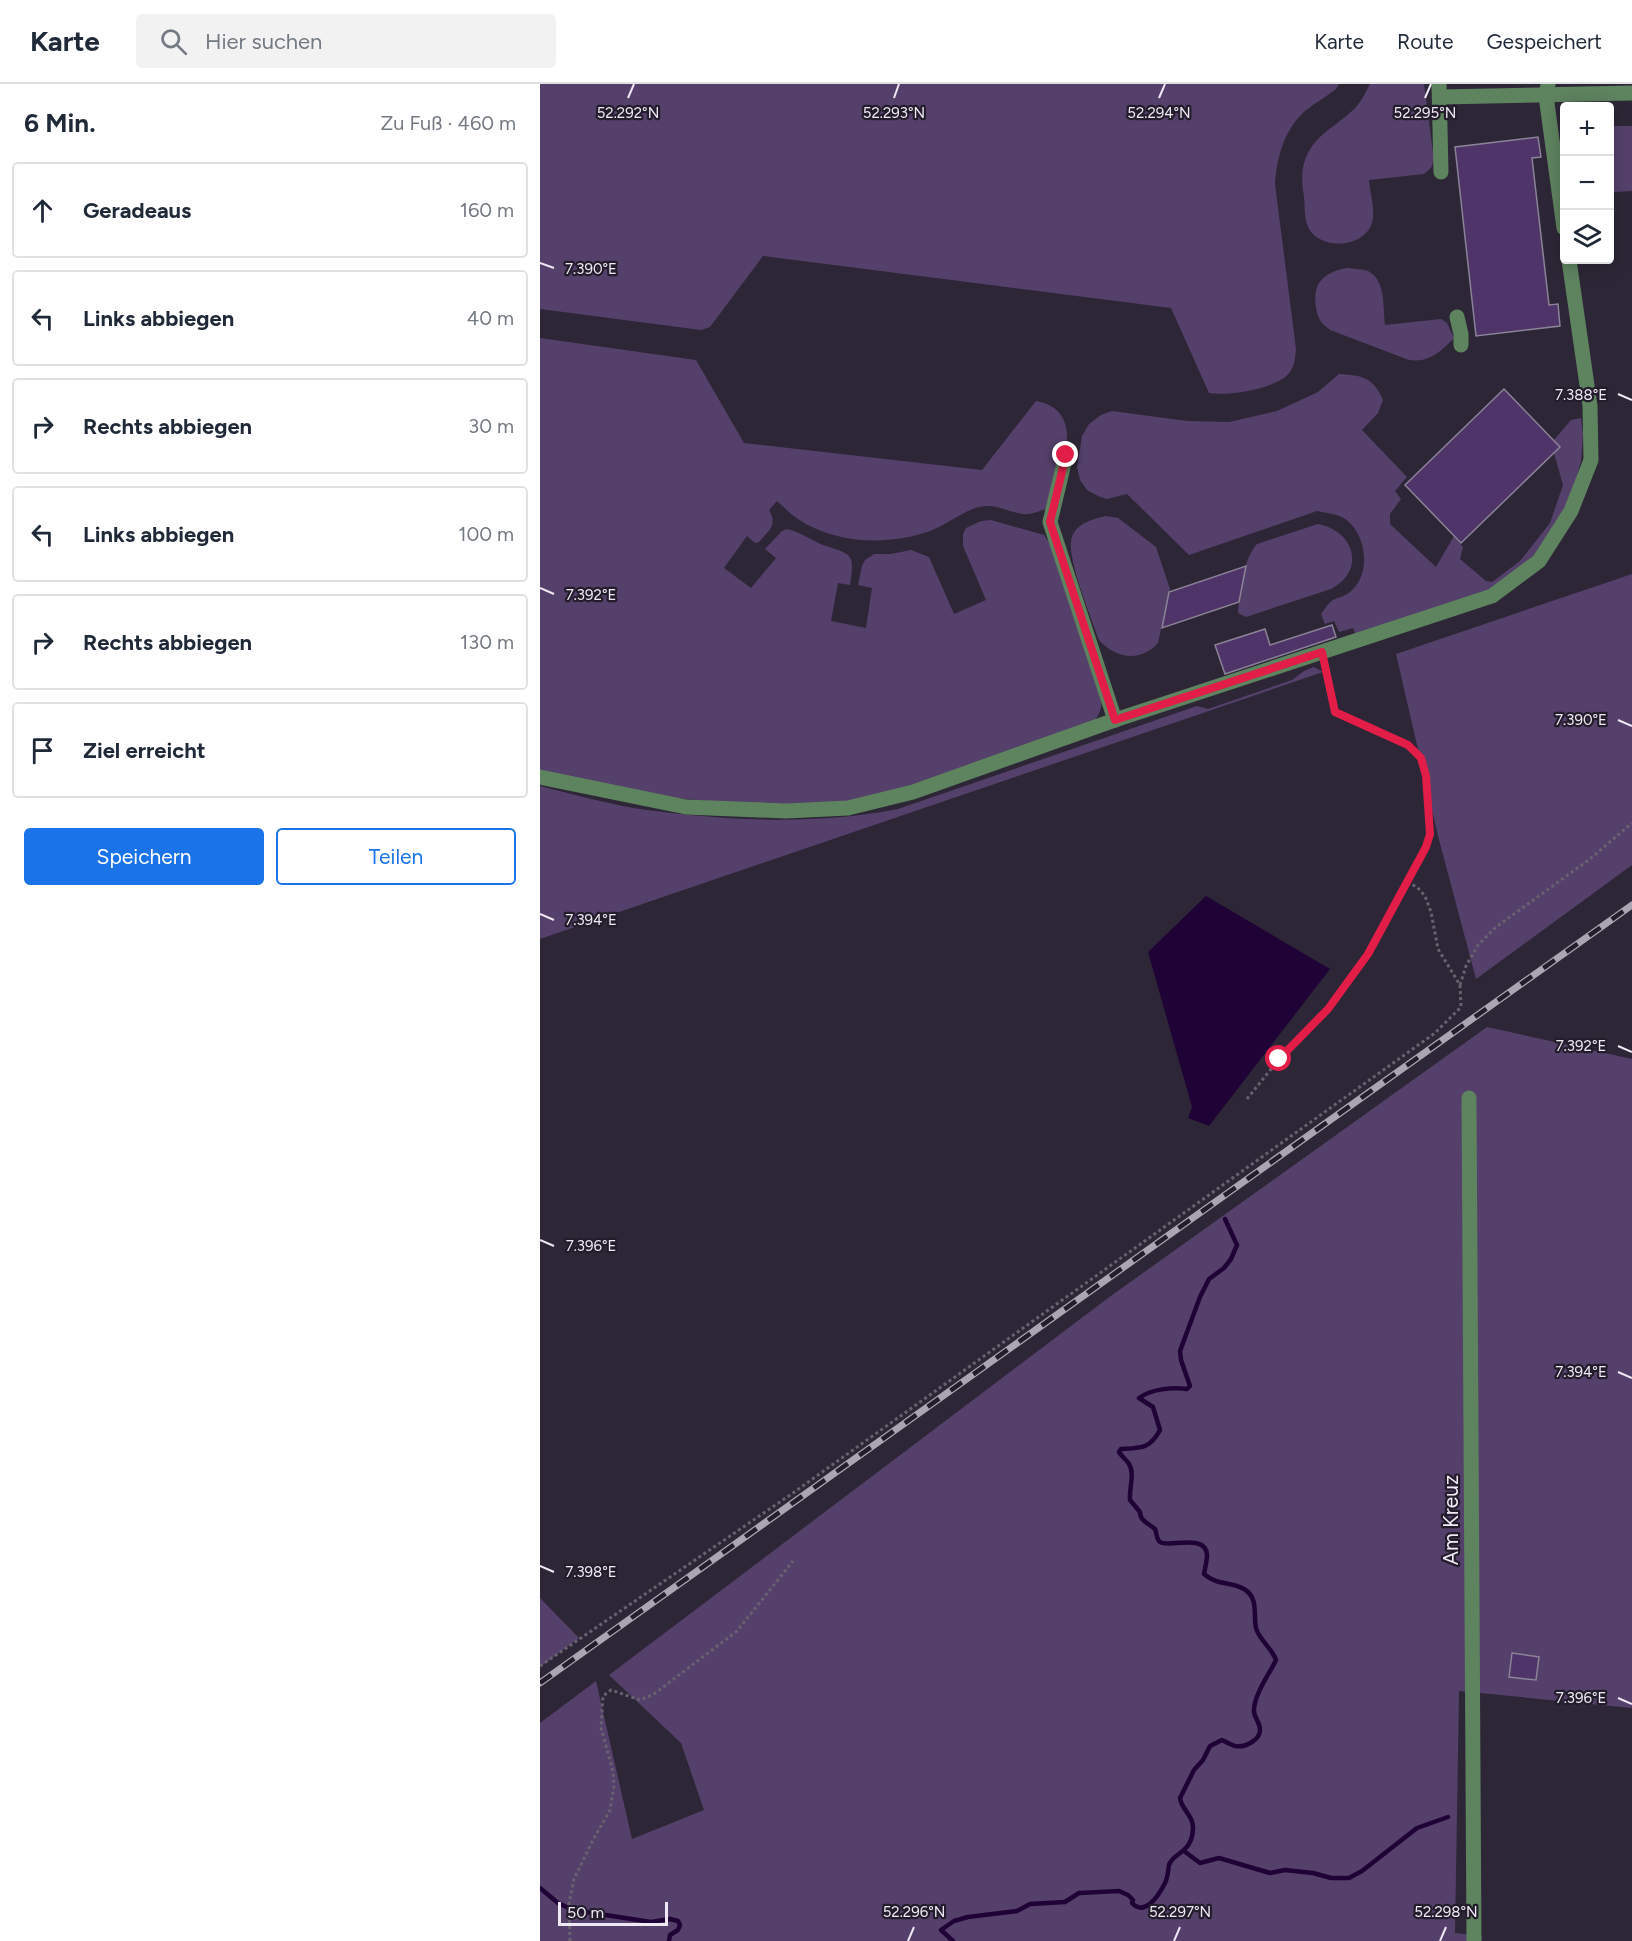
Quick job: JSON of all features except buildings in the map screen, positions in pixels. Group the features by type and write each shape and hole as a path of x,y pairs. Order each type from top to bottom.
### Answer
{"street":[{"path":"1547,90 1562,210"},
{"path":"1441,172 1439,91 1547,90 1632,93"},
{"path":"540,777 686,807 786,811 848,808 913,792 1115,720 1492,596 1539,561 1571,510 1591,460 1590,406 1570,264"},
{"path":"1457,317 1461,345"},
{"path":"1066,455 1050,522 1115,720"},
{"name":"Am Kreuz","path":"1469,1098 1474,1941"}],"path":[{"path":"1247,1099 1279,1059 1328,1009 1368,954 1426,847 1430,834 1426,776 1421,758 1408,745 1335,712 1322,652"},
{"path":"540,1666 793,1492 1435,1033 1461,1007 1460,985 1466,966 1478,945 1496,927 1590,859 1632,823"},
{"path":"1407,882 1417,887 1425,896 1431,912 1438,949 1460,985"},
{"path":"570,1941 569,1903 574,1879 610,1810 614,1786 613,1771 601,1728 603,1696 611,1690 640,1700 654,1694 737,1631 793,1561"}],"shaded area":[{"path":"540,84 1339,84 1336,89 1298,118 1283,144 1278,164 1275,184 1296,349 1293,367 1284,378 1264,387 1240,392 1209,393 1171,308 763,256 710,327 701,330 540,309"},
{"path":"1370,84 1424,84 1434,160 1431,168 1424,174 1369,180 1373,212 1370,228 1354,241 1331,243 1321,240 1312,233 1307,224 1302,183 1305,160 1319,138 1355,108"},
{"path":"1614,126 1632,126 1632,191 1615,192"},
{"path":"1348,268 1368,271 1378,281 1381,288 1385,325 1441,319 1447,323 1454,338 1429,358 1409,360 1330,330 1321,321 1317,312 1315,296 1317,287 1328,275"},
{"path":"540,338 696,360 744,443 982,470 1036,401 1053,407 1063,418 1067,431 1067,447 1058,480 1046,509 1026,514 996,507 979,507 930,531 914,536 862,540 828,534 795,517 777,501 769,510 773,520 769,531 759,542 755,543 747,536 724,568 751,588 776,558 765,549 782,531 787,529 846,553 852,566 850,585 838,583 831,621 866,628 872,588 858,585 865,560 874,554 891,554 911,550 929,557 954,614 986,600 963,546 963,534 966,528 981,521 991,520 1044,535 1051,545 1102,696 1101,709 1094,722 1091,726 945,775 851,802 787,804 662,797 540,770"},
{"path":"1339,374 1366,379 1376,387 1383,400 1378,413 1362,430 1407,477 1395,491 1401,499 1390,514 1390,524 1436,567 1454,536 1463,547 1460,559 1486,581 1492,582 1520,561 1550,523 1563,485 1554,453 1554,440 1571,420 1581,418 1583,435 1581,461 1570,500 1529,563 1505,583 1357,637 1353,628 1339,632 1334,621 1325,624 1321,614 1331,601 1347,595 1357,585 1364,567 1363,546 1354,528 1345,519 1317,511 1189,555 1127,494 1107,499 1087,490 1080,480 1077,467 1082,436 1089,424 1101,415 1112,411 1187,421 1229,422 1277,411 1318,392"},
{"path":"1106,516 1118,518 1156,547 1170,589 1158,643 1143,654 1136,656 1112,651 1099,640 1072,558 1071,546 1074,532 1086,522"},
{"path":"1318,524 1331,528 1341,535 1352,552 1349,572 1342,581 1331,589 1246,617 1238,613 1245,567 1257,544"},
{"path":"1632,574 1632,865 1476,979 1438,836 1396,654"},
{"path":"1314,667 1323,672 540,939 540,786 634,808 709,817 773,820 867,814 898,809 1197,706 1208,709 1292,680"},
{"path":"1206,896 1330,969 1209,1126 1188,1118 1192,1107 1148,952"},
{"path":"1487,1027 1632,1059 1632,1708 1459,1691 1455,1933 1482,1936 1481,1941 540,1941 540,1723 596,1681 632,1839 704,1810 681,1743 609,1675 1108,1298"},
{"path":"540,1598 579,1638 540,1667"}],"waterway":[{"path":"953,1941 941,1930 954,1921 1017,1911 1030,1904 1065,1902 1079,1893 1119,1891 1128,1895 1137,1907 1147,1906 1162,1888 1171,1861 1190,1843 1193,1827 1180,1798 1194,1770 1203,1760 1210,1746 1222,1740 1235,1746 1243,1746 1258,1737 1260,1726 1254,1712 1255,1703 1276,1660 1256,1628 1252,1597 1244,1589 1214,1580 1204,1574 1207,1555 1205,1548 1194,1543 1159,1541 1155,1529 1143,1520 1140,1512 1130,1500 1131,1468 1119,1452 1121,1449 1139,1448 1149,1444 1160,1430 1153,1407 1139,1398 1156,1391 1187,1389 1190,1386 1180,1351 1209,1279 1224,1268 1237,1245 1225,1219"},
{"path":"1184,1851 1200,1863 1219,1858 1270,1873 1285,1870 1313,1873 1331,1878 1349,1878 1362,1871 1417,1828 1448,1817"},
{"path":"540,1888 558,1903 573,1910 651,1922 670,1919 678,1921 680,1925 678,1930 670,1935 669,1941"}],"railway":[{"path":"540,1683 1632,905"}],"route":[{"path":"1066,455 1050,522 1115,720 1322,652 1335,712 1408,745 1421,758 1426,776 1430,834 1426,847 1368,954 1328,1009 1279,1059"}]}
